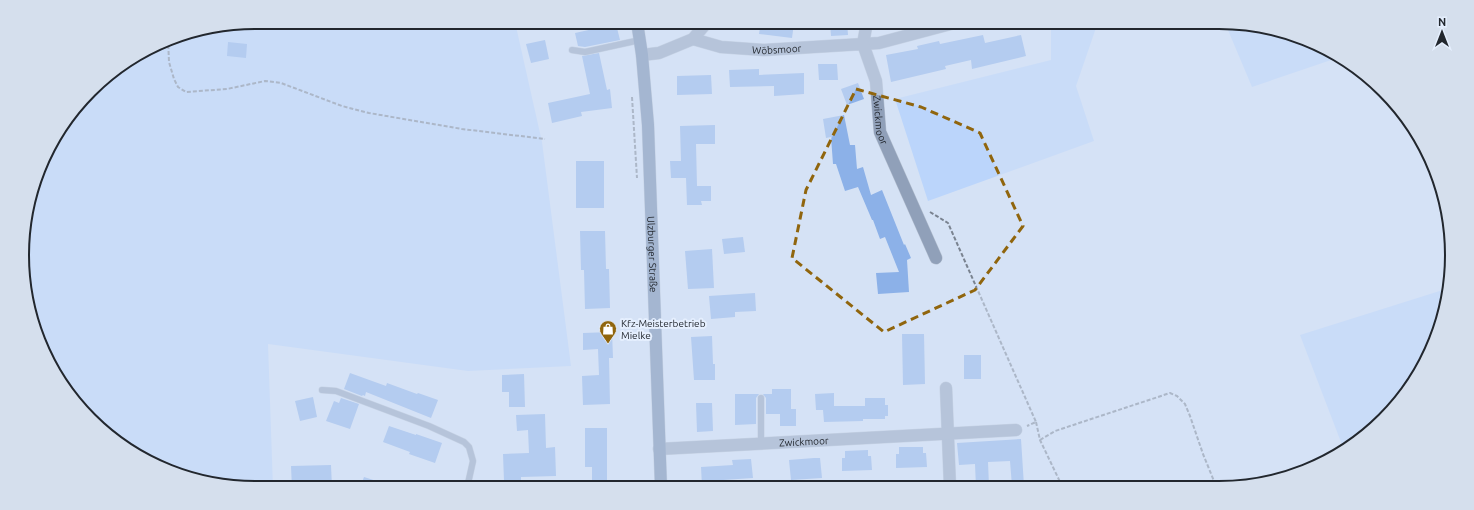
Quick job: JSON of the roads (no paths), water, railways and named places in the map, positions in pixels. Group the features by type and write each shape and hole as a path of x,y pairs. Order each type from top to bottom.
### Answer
{"main road":[{"name":"Ulzburger Straße","path":"638,29 648,124 661,481"}],"street":[{"path":"642,55 659,53 693,39 701,29"},
{"path":"863,44 866,29"},
{"name":"Wöbsmoor","path":"693,39 721,47 764,50 879,43 932,29"},
{"name":"Zwickmoor","path":"863,44 876,81 880,132 936,258"},
{"path":"946,388 950,481"},
{"name":"Zwickmoor","path":"659,449 1016,430"}],"lane":[{"path":"572,50 585,52 640,40"},
{"path":"322,390 336,391 429,426 464,442 469,447 473,461 469,481"},
{"path":"761,398 762,443"}],"place":[{"name":"Kfz-Meisterbetrieb Mielke","path":"608,344"}]}
